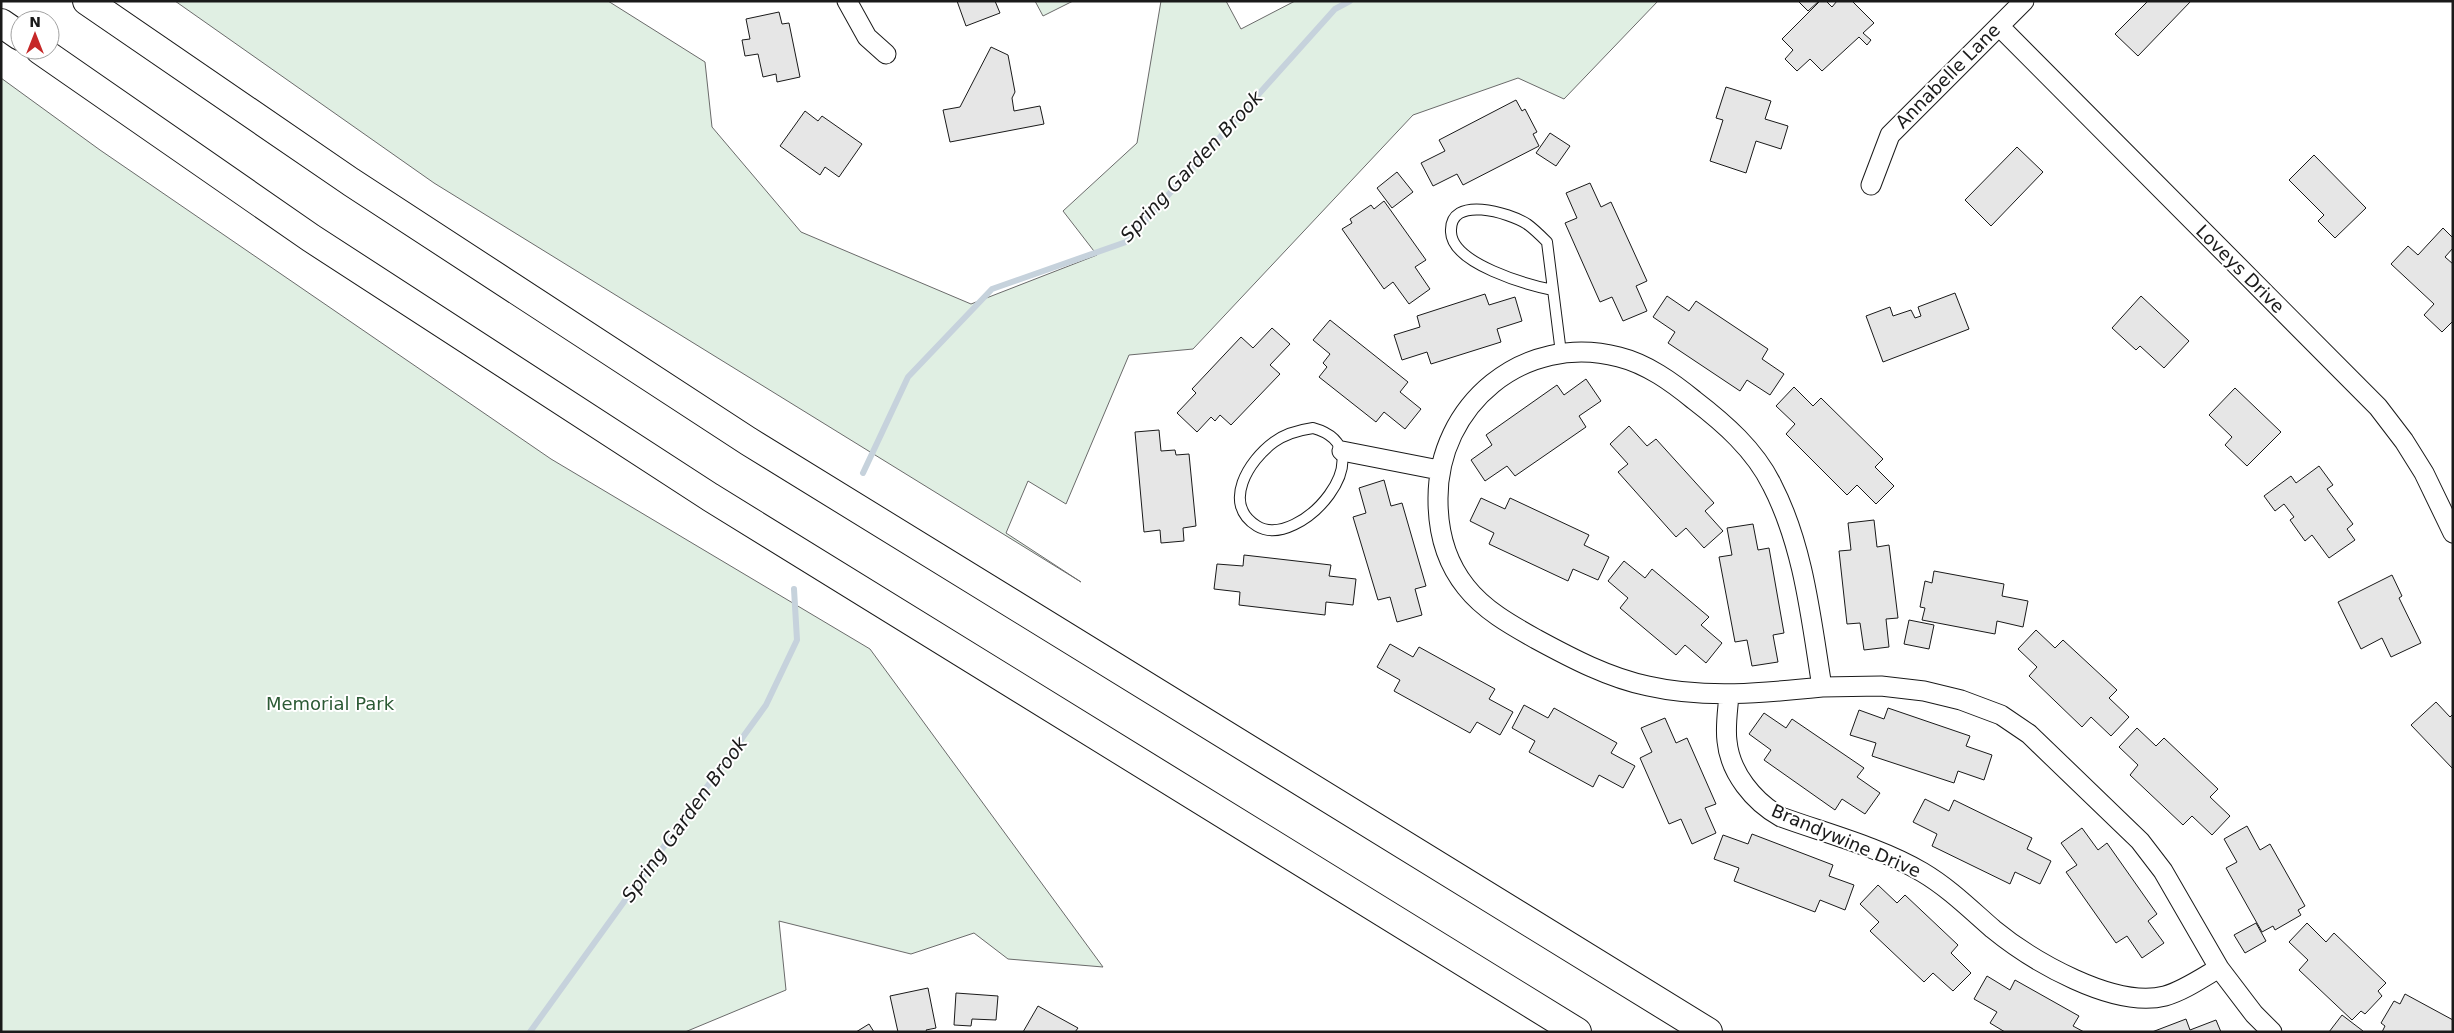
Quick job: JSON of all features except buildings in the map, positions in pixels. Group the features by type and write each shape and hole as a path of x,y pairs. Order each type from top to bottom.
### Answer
{"highway":[{"path":"87,1 351,182 748,441 1708,1032"},
{"path":"54,60 311,238 710,497 1577,1032"}],"street":[{"path":"847,1 867,37 886,54"},
{"name":"Annabelle Lane","path":"1870,185 1890,135 2024,1"},
{"name":"Loveys Drive","path":"1999,26 2378,407 2404,441 2424,473 2453,533"},
{"path":"1822,687 1804,579 1795,544 1771,482 1752,454 1705,409 1678,387 1645,367 1619,357 1586,352 1561,353 1534,360 1508,372 1485,389 1466,411 1446,445 1439,470 1438,518 1444,546 1462,581 1483,605 1519,629 1557,650 1609,674 1645,686 1682,692 1729,694 1822,687 1881,686 1924,691 1961,700 2001,715 2029,734 2140,840 2163,871 2219,968 2254,1014 2272,1032"},
{"path":"1342,451 1439,470"},
{"name":"Brandywine Drive","path":"1729,694 1726,740 1730,759 1741,780 1756,799 1770,811 1781,817 1882,853 1921,872 1950,890 1994,930 2026,952 2094,989 2121,997 2148,999 2173,993 2219,968"}],"lane":[{"path":"1553,290 1530,286 1476,263 1453,241 1450,232 1452,223 1457,215 1465,210 1482,209 1506,214 1527,224 1547,242 1561,353"},
{"path":"1313,428 1322,430 1334,438 1342,451 1341,468 1334,487 1323,502 1305,518 1284,528 1270,530 1254,525 1243,513 1239,499 1241,485 1260,452 1276,441 1298,430 1313,428"}],"green space":[{"path":"175,1 608,1 705,62 712,127 801,232 971,304 1097,255 1063,211 1137,143 1161,1 1226,1 1241,29 1295,1 1658,1 1564,99 1518,78 1413,115 1193,349 1129,355 1066,504 1028,481 1006,533 1081,582 434,183"},
{"path":"1035,1 1073,1 1043,16"},
{"name":"Memorial Park","path":"1,78 100,150 551,459 870,649 1103,967 1008,959 974,933 911,954 779,921 786,990 685,1032 1,1032"}],"waterway":[{"name":"Spring Garden Brook","path":"863,473 908,377 992,289 1126,242 1335,9 1350,1"},
{"name":"Spring Garden Brook","path":"530,1032 766,705 797,640 794,589"}]}
